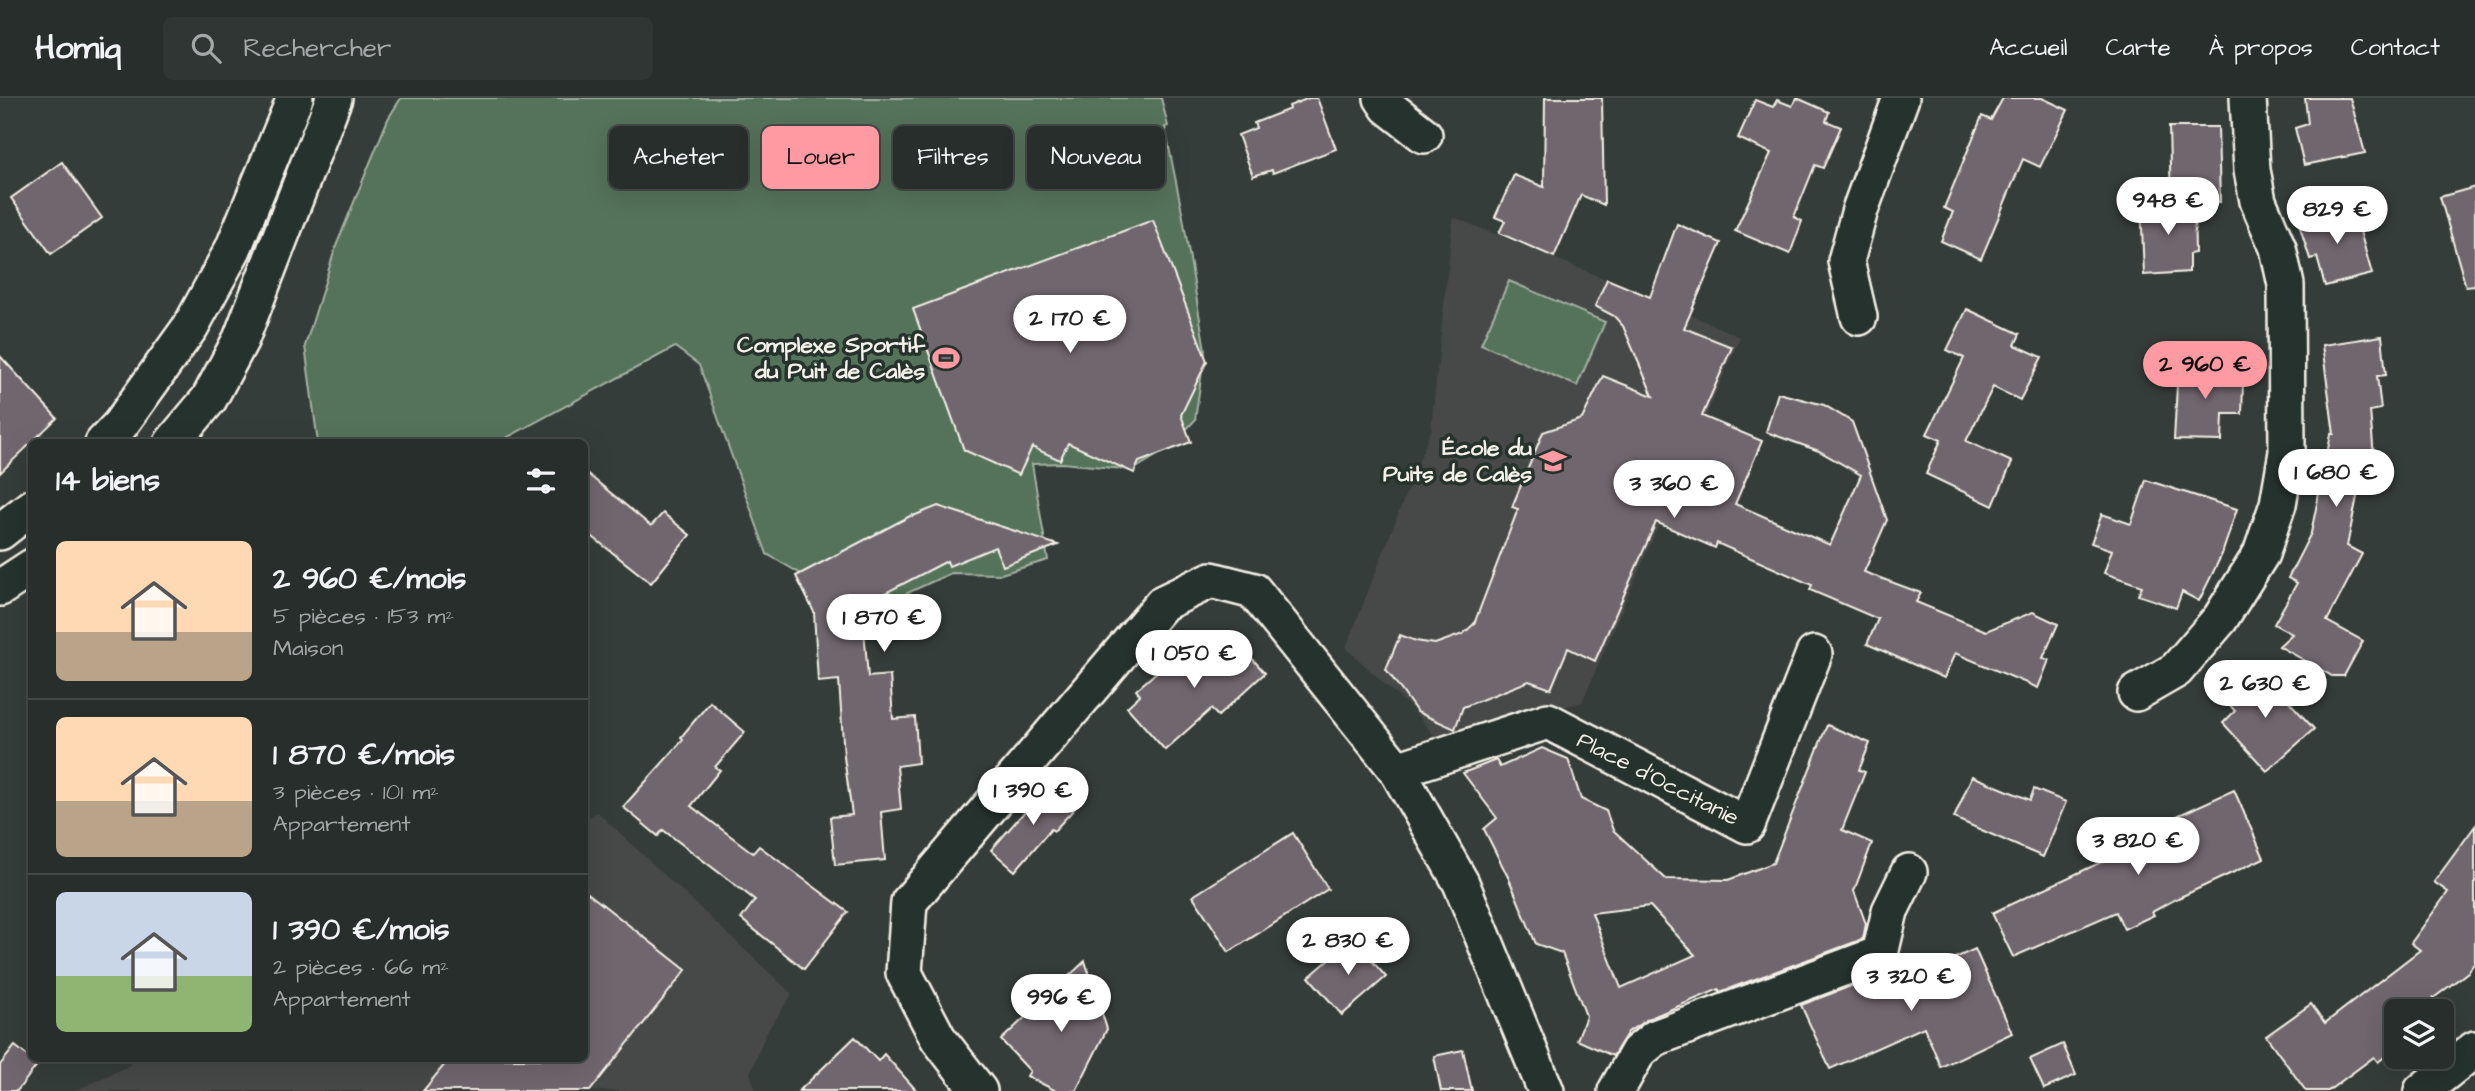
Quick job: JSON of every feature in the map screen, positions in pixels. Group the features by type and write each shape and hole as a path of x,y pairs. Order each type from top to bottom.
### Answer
{"street":[{"path":"107,439 120,425 191,326 233,249 295,98"},
{"path":"176,439 209,399 241,339 334,98"},
{"path":"1382,98 1388,107 1424,135"},
{"path":"1859,317 1846,261 1860,210 1901,98"},
{"path":"2136,693 2176,670 2220,619 2261,554 2280,491 2287,452 2286,285 2278,248 2258,201 2252,170 2248,98"},
{"path":"0,532 28,510"},
{"path":"979,1091 939,1038 904,973 909,902 1163,603 1211,580 1254,591 1397,771 1461,883 1546,1091"},
{"name":"Place d'Occitanie","path":"1397,771 1548,721 1747,825 1814,654"},
{"path":"1616,1091 1638,1052 1655,1038 1880,954 1890,911 1909,872"},
{"path":"2422,1091 2475,1049"}],"shaded area":[{"name":"École du Puits de Calès","path":"1453,217 1650,297 1740,337 1582,702 1437,739 1413,710 1346,648 1431,430"},
{"path":"597,812 792,994 766,1033 750,1073 756,1091 75,1091 130,1065 130,1062 588,1062 588,817"}],"green space":[{"name":"Complexe Sportif du Puit de Calès","path":"401,98 1161,98 1205,350 1195,420 1169,448 1133,470 1063,463 1032,464 1048,560 1001,574 951,573 842,623 801,574 767,554 699,365 675,347 504,439 317,439 305,346 336,246 388,119"},
{"path":"1509,281 1605,322 1577,386 1481,344"}],"building":[{"path":"1309,98 1317,98 1336,149 1273,173 1272,170 1253,176 1238,135 1256,128 1254,123 1290,109 1289,106"},
{"path":"1545,98 1602,98 1604,205 1581,195 1554,257 1499,233 1505,221 1495,217 1514,175 1544,187"},
{"path":"1797,98 1829,112 1826,121 1841,127 1823,168 1815,165 1794,217 1802,221 1790,254 1735,231 1771,153 1738,138 1755,100 1773,107 1777,100 1792,106"},
{"path":"2003,98 2042,98 2068,110 2040,167 2023,159 1981,259 1941,241 1953,212 1944,208 1982,116 1991,120"},
{"path":"2305,98 2350,98 2365,153 2304,165 2295,128 2308,124"},
{"path":"2169,127 2218,127 2220,202 2171,203"},
{"path":"62,162 102,218 51,254 11,198"},
{"path":"2475,187 2475,286 2466,287 2440,197"},
{"path":"2194,203 2195,253 2189,254 2189,272 2144,275 2141,204"},
{"path":"2353,206 2372,274 2325,286 2317,257 2310,259 2299,224"},
{"path":"1153,220 1207,361 1181,415 1191,442 1139,462 1134,473 1068,443 1060,460 1032,447 1019,475 964,450 913,309"},
{"path":"1677,224 1721,243 1684,328 1732,347 1702,416 1762,441 1735,504 1830,545 1861,475 1819,451 1766,432 1778,393 1824,405 1852,422 1887,520 1864,572 1921,593 1916,602 1986,631 2033,612 2058,624 2043,658 2049,660 2038,688 1955,653 1944,678 1867,644 1878,619 1810,590 1812,585 1717,543 1715,548 1656,522 1595,661 1568,648 1551,689 1529,681 1463,707 1455,729 1417,712 1386,669 1400,635 1435,644 1463,634 1474,624 1518,509 1512,507 1543,432 1582,419 1603,376 1653,396 1623,326 1614,316 1595,306 1607,279 1650,297"},
{"path":"1967,309 2020,334 2015,345 2042,357 2020,400 1993,387 1966,441 2012,462 1993,506 1926,474 1941,440 1927,434 1964,358 1947,350"},
{"path":"2382,336 2386,375 2377,376 2381,409 2370,411 2377,491 2358,492 2347,546 2362,554 2327,621 2363,641 2344,676 2332,676 2279,646 2292,634 2274,624 2297,583 2288,578 2311,533 2331,434 2334,434 2322,345"},
{"path":"0,356 57,418 35,439 28,439 28,446 0,473"},
{"path":"2230,359 2229,383 2243,384 2242,414 2223,414 2222,441 2174,440 2178,366"},
{"path":"588,474 651,526 663,513 690,535 651,583 588,533"},
{"path":"2146,480 2237,509 2222,554 2199,601 2182,592 2176,608 2138,595 2142,586 2104,573 2112,550 2091,543 2102,514 2131,524"},
{"path":"938,506 1058,545 1003,566 995,547 949,566 947,561 862,605 868,677 890,675 893,719 915,717 918,763 897,766 901,809 881,812 885,860 835,865 830,817 852,815 844,757 839,680 818,682 814,612 796,576 912,515"},
{"path":"1233,637 1265,673 1218,716 1211,709 1165,750 1127,707 1140,695 1136,690 1168,662 1174,666 1201,641 1213,655"},
{"path":"2257,666 2314,729 2267,771 2223,723 2235,711 2229,704 2239,695 2233,688"},
{"path":"710,702 745,732 715,767 720,770 691,806 753,853 759,846 848,912 804,969 741,919 755,900 663,830 658,836 623,807 683,740 681,737"},
{"path":"1827,725 1870,743 1859,770 1865,772 1842,830 1872,843 1854,891 1866,924 1863,939 1720,992 1719,989 1648,1019 1628,1032 1613,1056 1577,1040 1586,1016 1562,953 1536,944 1509,879 1484,829 1497,818 1463,773 1496,760 1500,767 1542,748 1568,759 1581,799 1606,811 1613,830 1666,879 1728,880 1773,863","holes":["1650,906 1695,955 1621,988 1592,913"]},
{"path":"1972,776 2030,800 2034,789 2066,802 2043,857 1954,818"},
{"path":"1048,785 1075,808 1054,831 1051,829 1015,871 991,850"},
{"path":"2234,790 2264,858 2174,900 2152,912 2154,915 2124,929 2116,912 2013,957 1992,913 2181,825 2177,816"},
{"path":"2475,826 2475,962 2468,972 2432,999 2384,999 2384,1057 2378,1062 2374,1057 2328,1091 2306,1091 2266,1036 2311,1004 2325,1023 2420,950 2411,943 2448,892 2434,882"},
{"path":"1293,833 1328,889 1229,952 1193,896"},
{"path":"588,893 686,970 590,1091 423,1091 447,1062 588,1062"},
{"path":"1353,939 1386,977 1342,1015 1309,977"},
{"path":"1975,949 2012,1033 1941,1067 1924,1027 1830,1069 1801,1005 1885,973 1891,987"},
{"path":"1085,961 1107,1029 1076,1091 1056,1091 1027,1076 1030,1071 1001,1040"},
{"path":"855,1037 878,1061 884,1054 917,1091 799,1091"},
{"path":"2063,1044 2076,1075 2044,1089 2030,1059"},
{"path":"15,1046 28,1056 28,1062 38,1064 17,1091 0,1091 0,1065"},
{"path":"1463,1050 1472,1091 1441,1091 1434,1056"}],"place":[{"name":"Complexe Sportif du Puit de Calès","path":"946,358"},
{"name":"École du Puits de Calès","path":"1553,461"}]}
